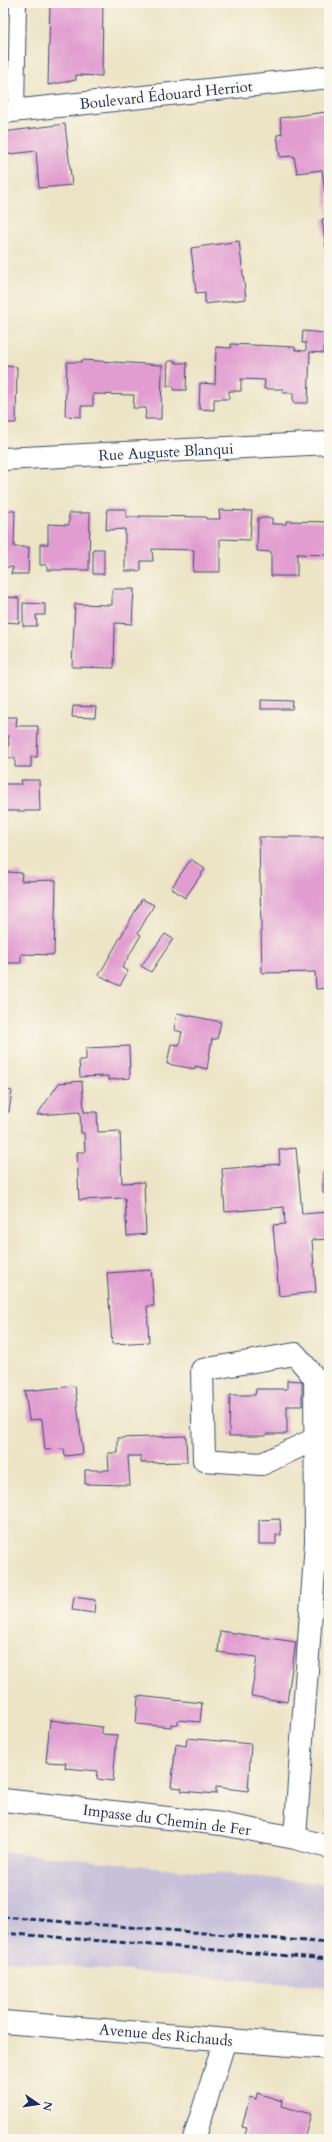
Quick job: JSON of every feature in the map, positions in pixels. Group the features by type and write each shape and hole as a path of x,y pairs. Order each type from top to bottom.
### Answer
{"street":[{"name":"Boulevard Édouard Herriot","path":"9,111 329,77"},
{"name":"Rue Auguste Blanqui","path":"3,460 329,443"},
{"path":"295,1838 316,1542 315,1378 295,1354 202,1370 204,1460 262,1464 315,1439"},
{"name":"Impasse du Chemin de Fer","path":"3,1800 222,1824 295,1838 329,1847"},
{"name":"Avenue des Richauds","path":"3,2022 329,2048"},
{"path":"194,2139 225,2040"}],"lane":[{"path":"9,111 18,3"}],"shaded area":[{"path":"3,1852 329,1884 329,1987 3,1961"}],"building":[{"path":"50,3 103,3 102,76 76,75 76,80 48,85"},
{"path":"326,112 326,120 329,120 328,217 322,170 297,173 294,156 280,157 277,135 282,134 280,118"},
{"path":"65,124 72,185 39,188 36,151 3,155 3,132"},
{"path":"329,218 329,249 326,249 322,219"},
{"path":"239,241 246,299 205,304 205,292 196,293 191,248"},
{"path":"303,331 325,333 324,353 310,352 308,403 293,403 293,393 282,393 283,389 264,389 265,380 241,379 241,391 229,391 229,399 214,399 214,410 199,409 200,383 215,384 216,347 231,348 231,344 295,347 295,350 306,351 306,343 302,343"},
{"path":"82,360 162,365 161,419 145,419 146,408 133,408 134,395 93,394 93,406 81,406 81,417 65,416 67,362 81,362"},
{"path":"168,361 187,363 186,390 174,390 174,386 167,386"},
{"path":"3,366 17,367 16,423 3,423"},
{"path":"107,509 126,509 126,517 206,517 206,519 220,519 219,510 252,511 250,540 220,539 220,572 193,572 194,550 152,549 153,561 141,561 141,571 125,571 125,529 106,530"},
{"path":"3,511 15,511 14,547 29,547 28,574 11,574 13,567 3,567"},
{"path":"69,513 90,513 89,570 47,570 47,565 40,565 40,544 48,544 48,524 69,525"},
{"path":"258,518 272,518 272,524 286,524 286,521 329,522 329,555 297,554 297,576 271,576 271,552 257,551"},
{"path":"93,549 104,549 104,574 93,574"},
{"path":"112,589 134,589 132,624 115,623 114,668 72,667 75,604 112,605"},
{"path":"7,597 19,598 19,623 5,622 3,656 3,602 6,602"},
{"path":"23,603 45,604 45,615 36,615 37,626 23,626"},
{"path":"261,700 293,701 292,709 261,709"},
{"path":"73,706 96,707 95,718 72,717"},
{"path":"3,717 17,717 16,726 38,726 37,757 31,757 31,767 15,767 15,758 8,758 9,736 3,735"},
{"path":"21,780 39,780 40,811 5,811 5,822 3,822 3,784 22,784"},
{"path":"259,837 329,837 329,988 316,989 315,972 262,973"},
{"path":"191,859 205,869 185,898 171,888"},
{"path":"7,872 22,873 21,881 56,880 54,955 21,954 21,963 4,963 4,876"},
{"path":"142,899 154,905 138,933 141,935 122,968 128,971 120,986 99,975"},
{"path":"165,934 173,939 151,972 141,966"},
{"path":"177,1013 221,1022 217,1039 212,1039 207,1069 195,1066 195,1069 167,1064 171,1044 179,1045 182,1032 174,1030"},
{"path":"129,1046 130,1078 108,1080 108,1076 80,1077 79,1060 86,1060 86,1048"},
{"path":"82,1081 84,1112 97,1112 98,1132 120,1131 122,1183 144,1182 146,1234 127,1236 125,1198 79,1200 77,1152 85,1152 84,1133 81,1133 80,1112 37,1115 59,1083"},
{"path":"3,1089 12,1091 9,1112 3,1112"},
{"path":"296,1148 302,1214 329,1212 329,1239 312,1240 316,1292 279,1296 273,1225 285,1224 284,1207 225,1212 222,1169 280,1164 279,1150"},
{"path":"329,1171 328,1206 327,1196 323,1193 323,1172"},
{"path":"151,1270 154,1306 147,1306 149,1342 112,1344 107,1273"},
{"path":"287,1380 302,1381 302,1406 287,1406 287,1434 266,1434 266,1436 229,1436 230,1395 255,1395 256,1389 287,1389"},
{"path":"75,1386 83,1454 65,1456 64,1449 45,1450 42,1419 29,1420 25,1391"},
{"path":"186,1436 187,1462 141,1463 141,1456 128,1456 130,1485 85,1484 85,1470 109,1470 108,1453 118,1453 118,1438"},
{"path":"280,1519 281,1535 276,1535 276,1544 259,1544 259,1520"},
{"path":"74,1597 95,1600 94,1613 72,1610"},
{"path":"220,1631 296,1642 287,1702 251,1696 257,1657 218,1652"},
{"path":"138,1696 202,1703 200,1722 178,1720 178,1725 171,1724 171,1727 136,1724"},
{"path":"50,1720 102,1727 102,1734 117,1735 113,1781 97,1779 98,1771 65,1768 66,1763 46,1762"},
{"path":"187,1738 251,1744 248,1791 216,1787 216,1794 181,1791 182,1788 171,1787 176,1744 186,1746"},
{"path":"328,1792 329,1818 326,1818"},
{"path":"257,2093 282,2101 281,2106 311,2114 304,2139 258,2139 245,2135 247,2128 242,2127 250,2097 256,2099"}],"railway":[{"path":"3,1917 329,1943"},
{"path":"3,1933 329,1959"}]}
